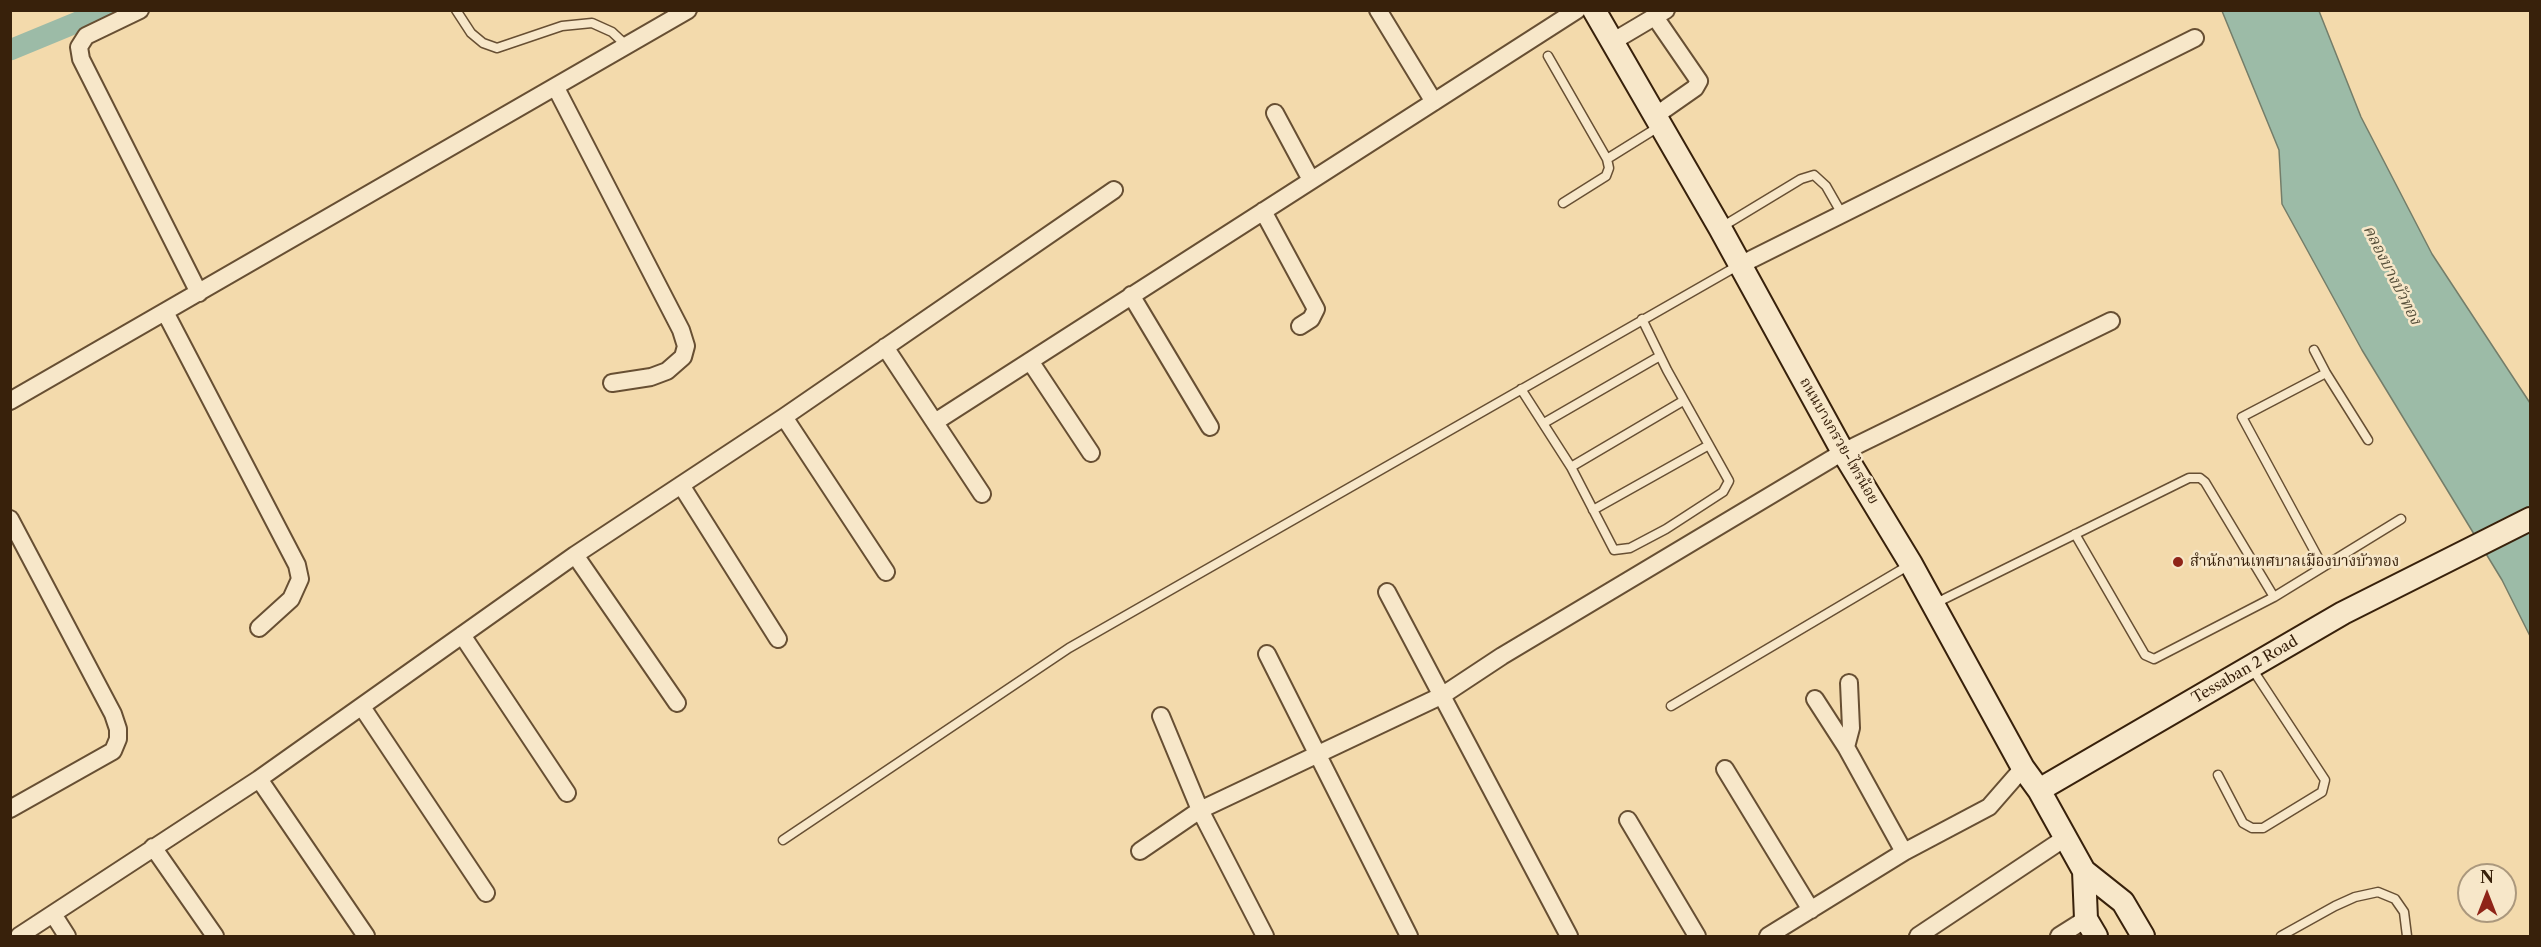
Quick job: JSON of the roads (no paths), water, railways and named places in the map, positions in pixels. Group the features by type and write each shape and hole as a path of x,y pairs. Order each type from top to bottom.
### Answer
{"main road":[{"name":"ถนนบางกรวย-ไทรน้อย","path":"1594,10 1720,228 1843,452 1911,564 2084,871 2123,902 2143,936"},
{"name":"Tessaban 2 Road","path":"2039,790 2343,613 2530,519"},
{"name":"ถนนบางกรวย-ไทรน้อย","path":"2084,871 2091,928"}],"street":[{"path":"140,10 86,36 79,47 81,59 199,293"},
{"path":"10,401 688,10"},
{"path":"1378,10 1434,102"},
{"path":"934,422 1577,10"},
{"path":"1612,42 1661,14 1699,81 1695,88 1657,121"},
{"path":"1740,265 2195,38"},
{"path":"556,88 681,330 686,346 683,357 667,371 651,377 612,384"},
{"path":"1275,113 1311,180"},
{"path":"19,936 259,779 575,555 784,417 1114,190"},
{"path":"1263,211 1316,309 1311,320 1300,326"},
{"path":"1131,295 1210,427"},
{"path":"165,312 297,565 300,579 291,599 259,627"},
{"path":"1140,851 1200,810 1443,695 1502,656 1843,452 2111,321"},
{"path":"885,347 982,494"},
{"path":"1030,361 1091,453"},
{"path":"784,417 886,572"},
{"path":"681,485 778,639"},
{"path":"10,519 113,714 118,739 113,751 10,809"},
{"path":"575,555 677,703"},
{"path":"1387,592 1569,936"},
{"path":"462,635 567,793"},
{"path":"1267,654 1315,754 1409,936"},
{"path":"1846,747 1851,728 1849,683"},
{"path":"1815,699 1846,747 1904,852"},
{"path":"362,707 486,893"},
{"path":"1161,716 1200,810 1265,936"},
{"path":"1768,936 1904,852 1989,807 2024,768"},
{"path":"1725,769 1811,910"},
{"path":"259,779 366,936"},
{"path":"1628,820 1696,936"},
{"path":"1919,936 2065,838"},
{"path":"153,847 215,936"},
{"path":"53,914 68,936"},
{"path":"2059,936 2091,928"}],"lane":[{"path":"456,10 471,33 483,43 497,48 562,26 592,23 612,32 627,46"},
{"path":"1548,56 1607,159 1609,168 1606,176 1563,203"},
{"path":"1607,159 1657,121"},
{"path":"1720,228 1801,179 1814,175 1826,186 1842,214"},
{"path":"783,840 1069,648 1740,265"},
{"path":"1521,389 1571,467 1610,545 1616,551 1630,548 1666,529 1728,486 1729,481 1683,401 1642,319"},
{"path":"2314,350 2368,440"},
{"path":"1544,423 1660,356"},
{"path":"2322,565 2242,417 2326,373"},
{"path":"1571,467 1683,401"},
{"path":"1593,510 1709,445"},
{"path":"1934,605 2189,478 2200,478 2274,597"},
{"path":"2075,534 2145,655 2154,659 2274,597 2322,565 2401,519"},
{"path":"1671,706 1911,564"},
{"path":"2218,775 2243,823 2252,828 2263,828 2322,792 2325,780 2251,667"},
{"path":"2282,936 2335,906 2355,897 2378,892 2395,899 2404,912 2407,936"}],"water":[{"name":"คลองบางบัวทอง","path":"2222,11 2319,11 2361,117 2432,254 2530,403 2530,636 2502,580 2362,350 2282,204 2279,150"}],"waterway":[{"path":"10,50 107,10"}],"place":[{"name":"สำนักงานเทศบาลเมืองบางบัวทอง","path":"2178,562"}]}
